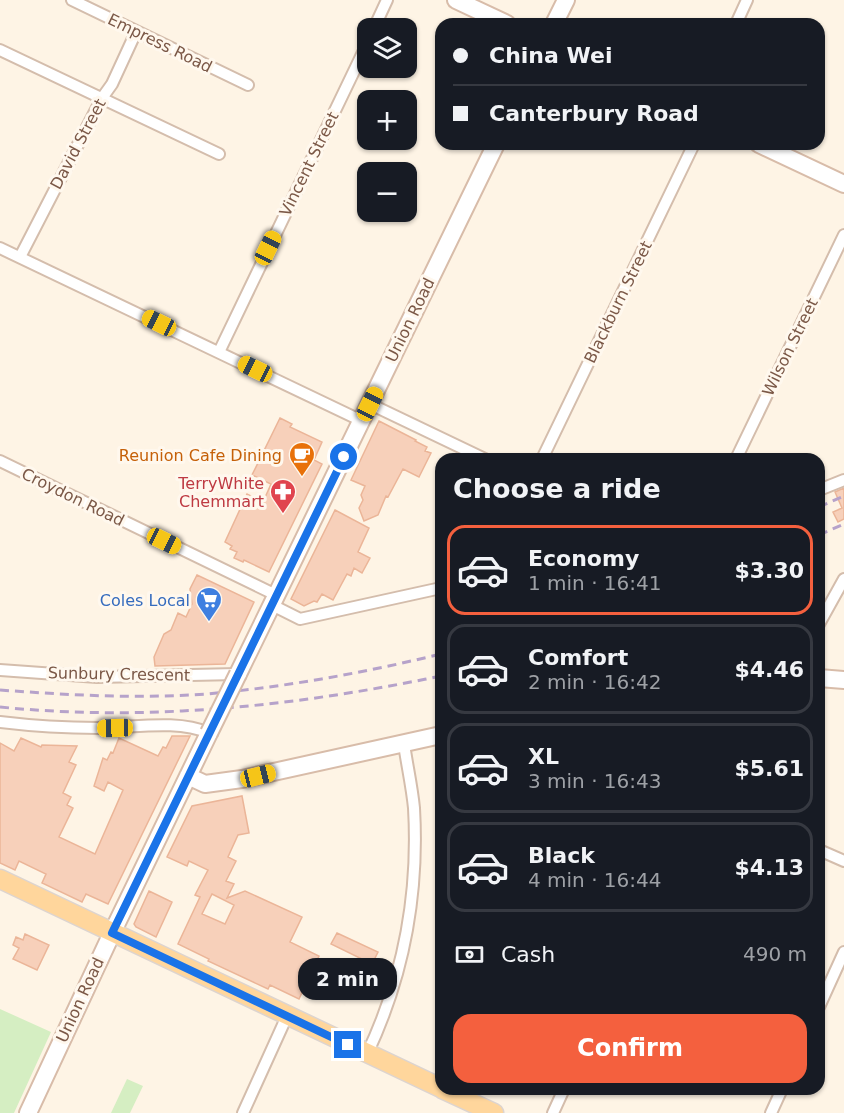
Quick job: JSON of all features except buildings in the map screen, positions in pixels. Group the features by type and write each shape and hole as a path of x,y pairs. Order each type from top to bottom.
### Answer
{"main road":[{"path":"456,0 494,18"},
{"path":"557,18 566,0"},
{"name":"Union Road","path":"28,1113 112,933 493,150"},
{"path":"773,150 843,179"},
{"path":"825,678 844,680"},
{"path":"188,776 205,784 242,779 435,736"},
{"path":"0,879 435,1086"},
{"path":"448,1095 460,1106 494,1113"}],"street":[{"name":"Empress Road","path":"72,0 248,85"},
{"path":"379,18 387,0"},
{"path":"739,18 747,0"},
{"name":"David Street","path":"20,257 102,98 112,84 136,32"},
{"path":"0,50 219,154"},
{"name":"Vincent Street","path":"219,352 357,65"},
{"name":"Blackburn Street","path":"545,453 691,150"},
{"name":"Wilson Street","path":"739,453 844,235"},
{"path":"0,248 362,420"},
{"path":"370,404 472,453"},
{"name":"Croydon Road","path":"0,461 274,600 300,619 435,589"},
{"path":"825,488 844,480"},
{"path":"825,613 844,579"},
{"name":"Sunbury Crescent","path":"0,670 97,677 238,674"},
{"path":"0,722 86,728 180,726 197,728 209,733"},
{"path":"367,1054 384,1018 394,988 410,914 415,858 414,805 404,744"},
{"path":"825,853 844,861"},
{"path":"825,994 844,952"},
{"path":"243,1113 287,1016"},
{"path":"553,1113 561,1095"},
{"path":"771,1113 779,1095"}],"green space":[{"path":"0,1009 51,1032 14,1113 0,1113"},
{"path":"127,1079 143,1086 130,1113 111,1113"}],"railway":[{"path":"825,504 844,496"},
{"path":"825,532 844,524"},
{"path":"0,690 103,696 206,694 324,678 435,655"},
{"path":"0,707 111,713 166,712 332,696 435,677"}],"place":[{"name":"Reunion Cafe Dining","path":"302,478"},
{"name":"TerryWhite Chemmart","path":"283,515"},
{"name":"Coles Local","path":"209,623"}],"route":[{"path":"344,457 112,933 348,1045"}]}
